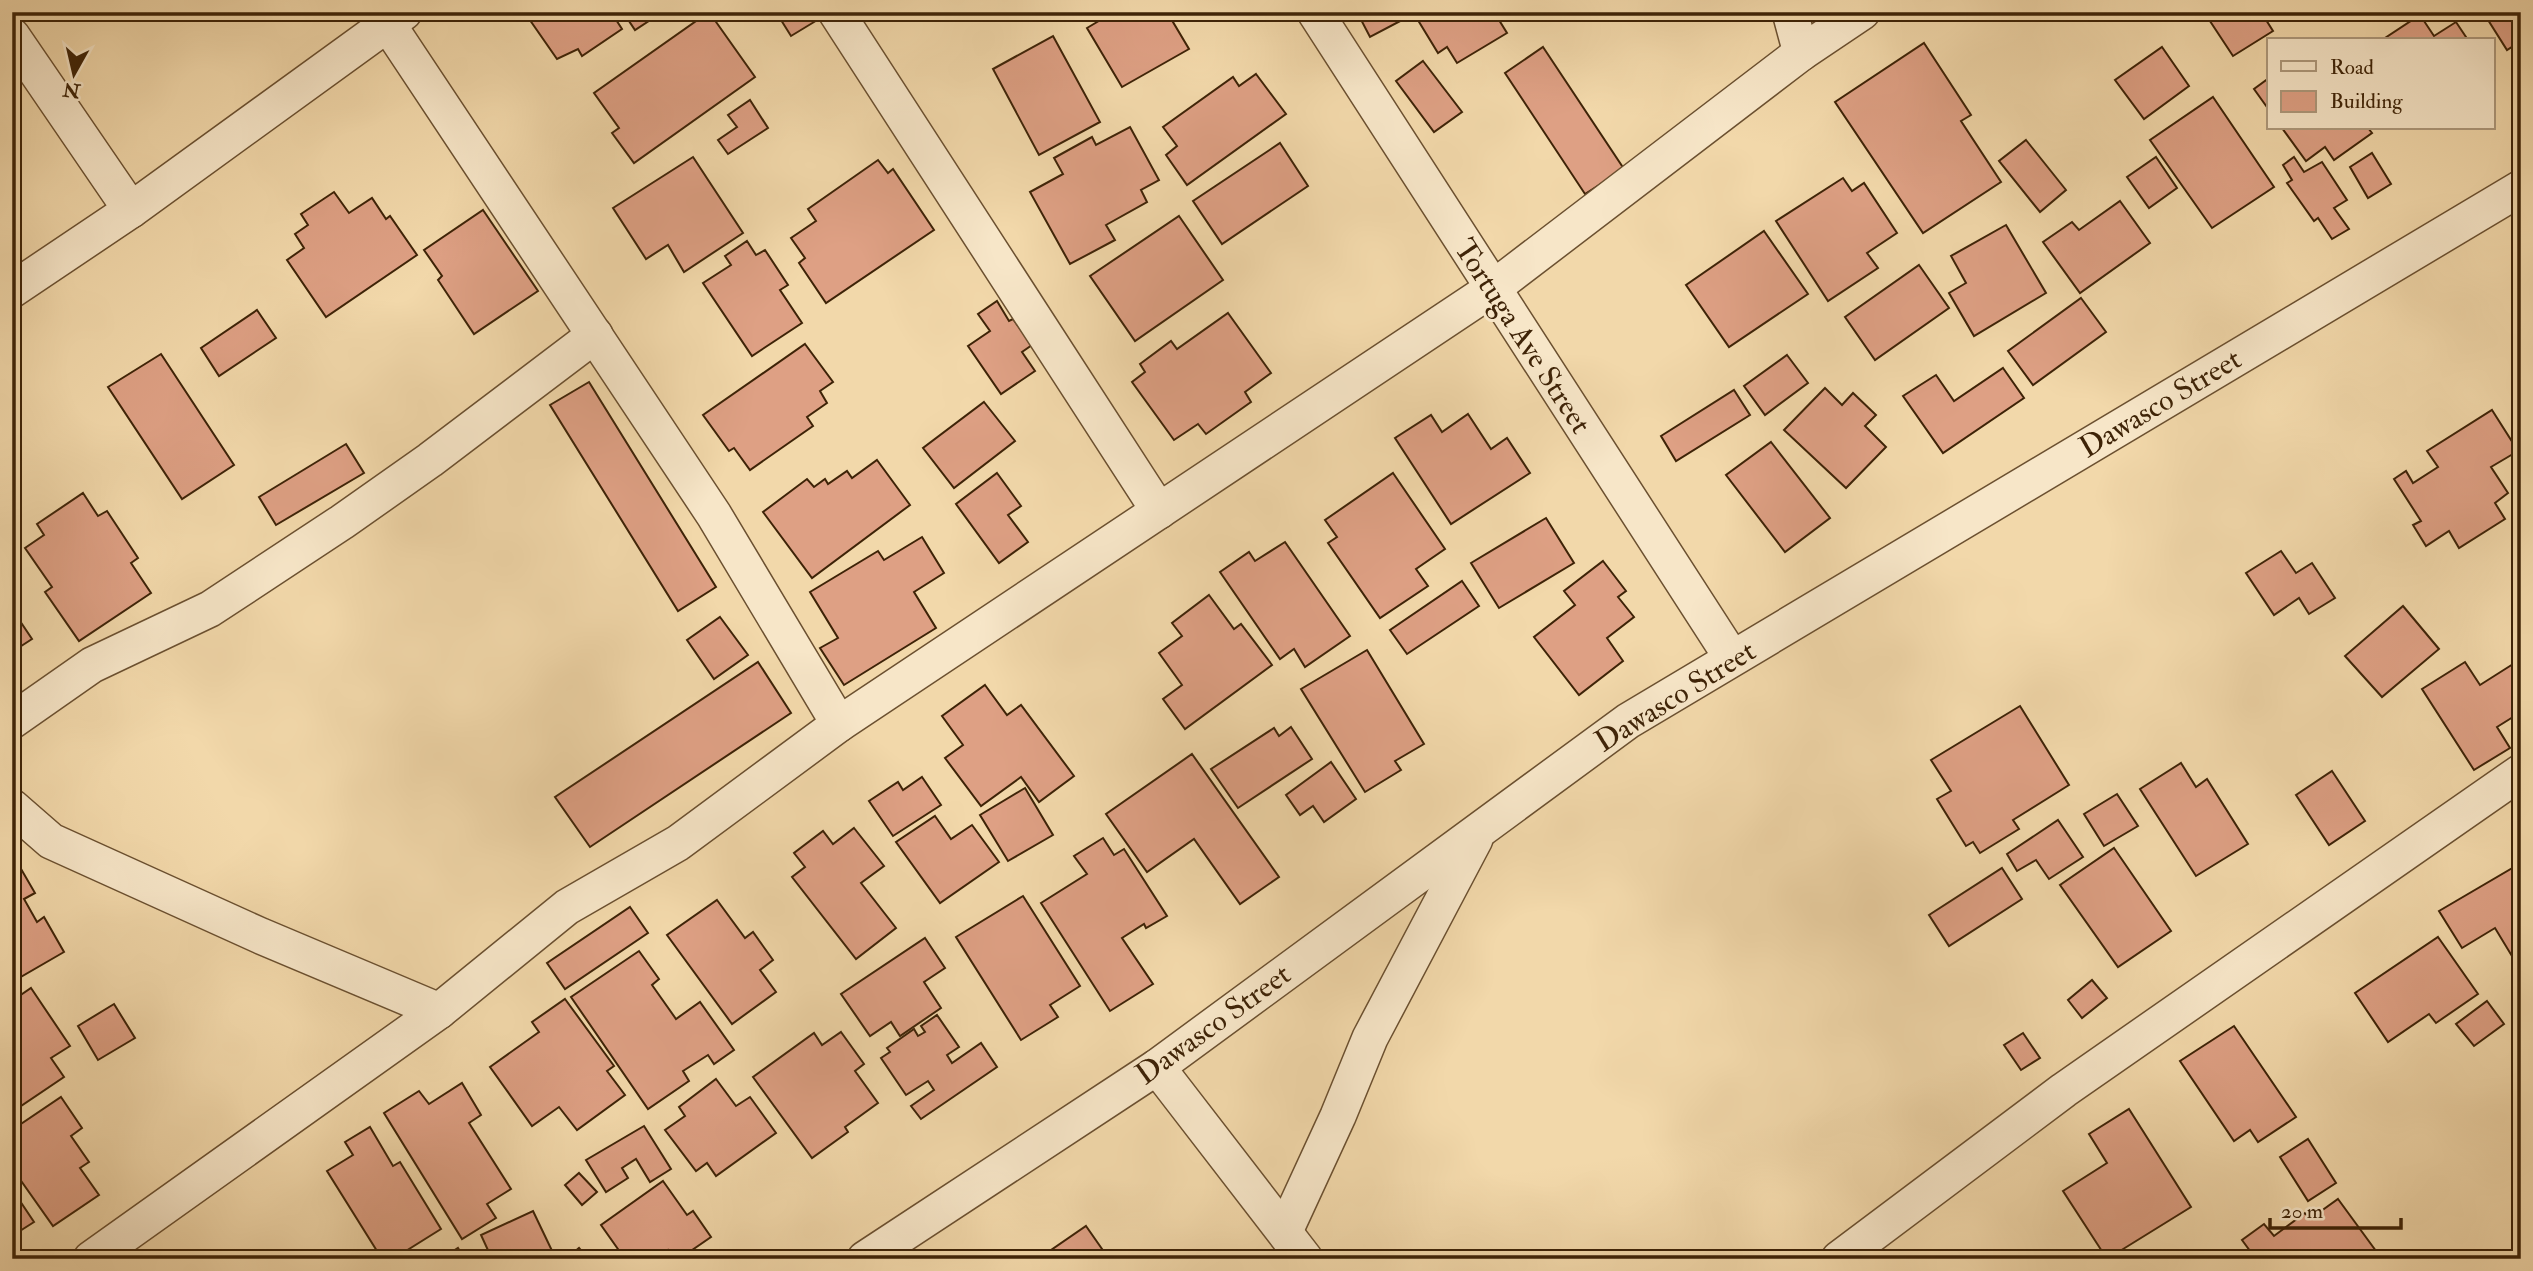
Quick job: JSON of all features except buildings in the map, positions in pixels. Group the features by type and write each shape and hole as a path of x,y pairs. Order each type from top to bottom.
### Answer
{"street":[{"path":"836,12 1159,511"},
{"name":"Tortuga Ave Street","path":"1315,12 1732,658"},
{"path":"1790,12 1801,53"},
{"path":"91,1259 439,1011 567,906 678,843 839,724 1492,289 1801,53 1862,12"},
{"path":"12,290 131,210 396,18 595,335 714,515 839,724"},
{"path":"12,36 131,210"},
{"name":"Dawasco Street","path":"865,1259 1157,1067 1628,722 2521,188"},
{"path":"12,721 92,665 210,609 342,522 595,335"},
{"path":"1839,1259 2064,1090 2521,772"},
{"path":"12,807 51,841 261,936 439,1011"},
{"path":"1295,1245 1338,1115 1370,1038 1480,830"},
{"path":"1157,1067 1295,1245"}]}
